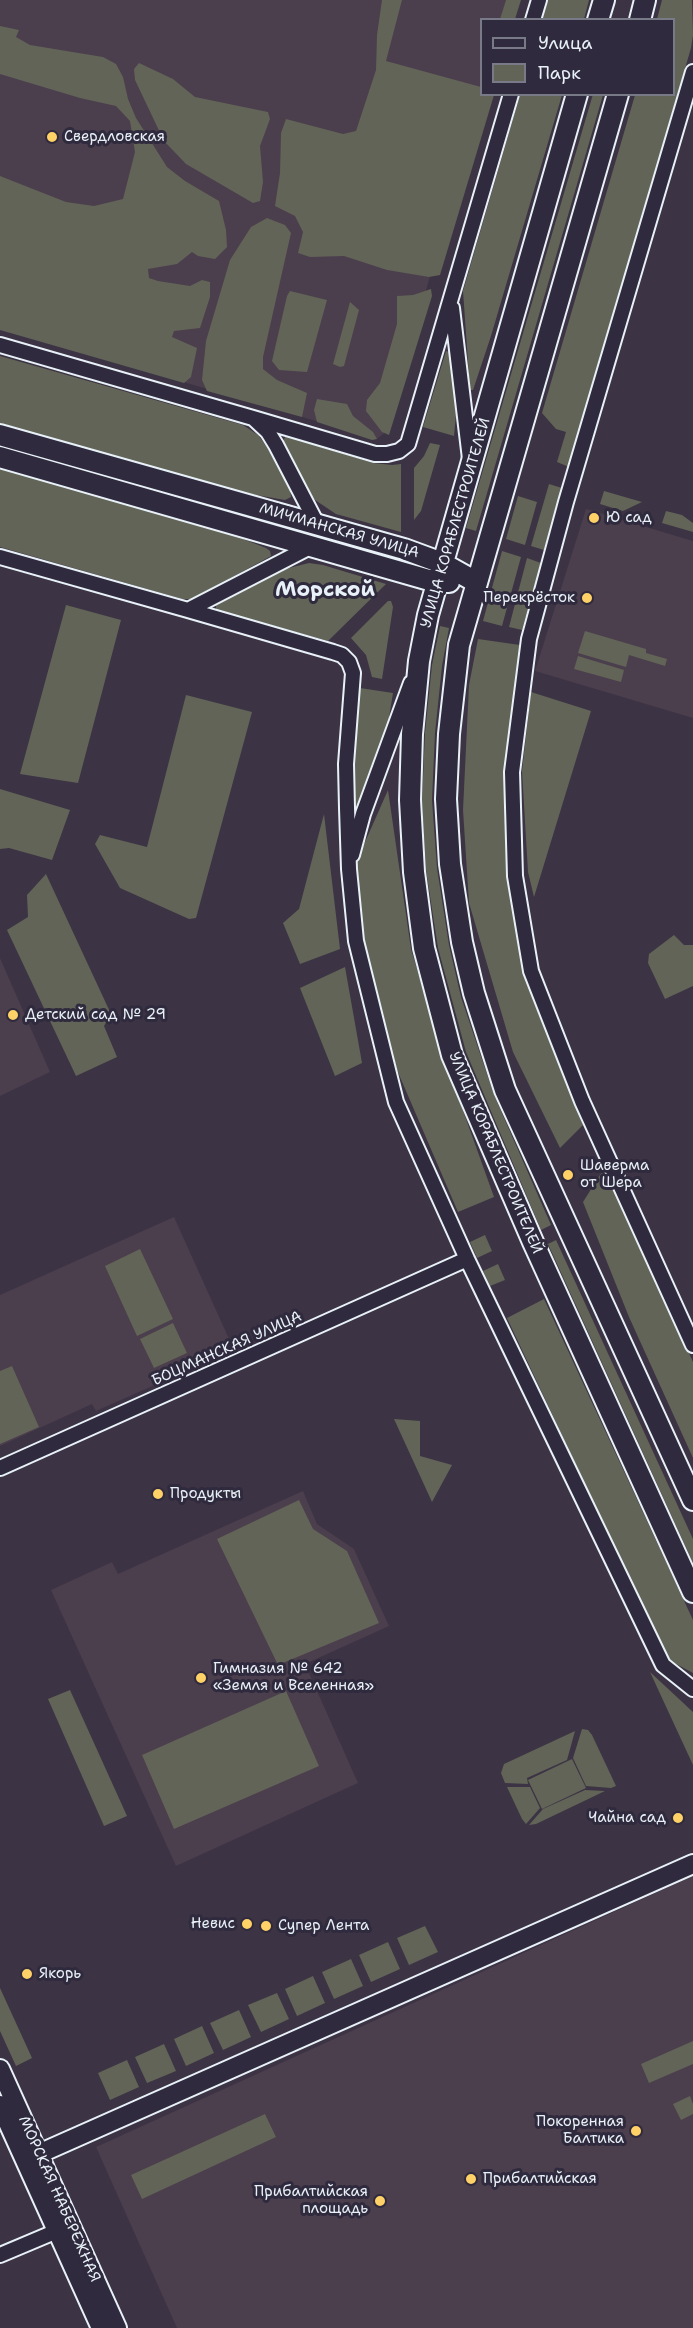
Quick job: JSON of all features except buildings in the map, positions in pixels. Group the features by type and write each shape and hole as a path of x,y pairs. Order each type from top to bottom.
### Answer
{"main road":[{"path":"599,18 604,0"},
{"path":"640,18 645,0"},
{"name":"УЛИЦА КОРАБЛЕСТРОИТЕЛЕЙ","path":"576,96 436,582 419,661 412,734 410,800 414,872 424,948 452,1055 537,1250 693,1592"},
{"path":"617,96 524,424 464,623 455,668 449,734 447,799 450,864 462,942 474,993 506,1090 693,1500"},
{"name":"МИЧМАНСКАЯ УЛИЦА","path":"0,435 317,524 442,563 476,582"},
{"name":"МИЧМАНСКАЯ УЛИЦА","path":"0,457 436,582 476,582"}],"street":[{"path":"534,18 539,0"},
{"path":"693,72 566,502 529,639 512,772 514,876 531,971 582,1101 693,1345"},
{"path":"0,345 361,451 387,454 399,451 408,444 413,432 511,96"},
{"path":"452,303 471,467"},
{"path":"253,418 272,438 317,524"},
{"path":"188,610 312,546"},
{"path":"0,557 342,656 349,662 353,673 346,764 349,869 357,952 396,1102 467,1259 663,1665 693,1689"},
{"path":"349,869 363,814 419,661"},
{"name":"БОЦМАНСКАЯ УЛИЦА","path":"0,1468 467,1259"},
{"path":"32,2158 693,1864"},
{"name":"МОРСКАЯ НАБЕРЕЖНАЯ","path":"0,2069 57,2231 101,2328"},
{"name":"МОРСКАЯ НАБЕРЕЖНАЯ","path":"0,2105 32,2158 117,2328"},
{"path":"0,2255 57,2231"}],"shaded area":[{"path":"0,0 506,0 501,18 480,18 480,93 388,430 377,439 0,328"},
{"path":"586,509 693,541 693,718 535,671"},
{"name":"Детский сад № 29","path":"0,958 50,1072 0,1096"},
{"path":"174,1217 234,1350 96,1411 92,1404 0,1446 0,1295"},
{"name":"Гимназия № 642 «Земля и Вселенная»","path":"303,1491 317,1524 354,1549 389,1626 305,1664 358,1783 176,1866 51,1590 112,1562 118,1574"},
{"name":"Прибалтийская площадь","path":"693,1876 693,2328 177,2328 96,2147"}],"green space":[{"path":"382,0 402,0 386,61 480,87 480,96 494,96 440,275 429,277 387,270 344,256 310,257 298,253 303,232 295,216 275,206 280,173 281,133 286,119 343,134 356,131 376,70 377,35"},
{"path":"506,0 521,0 515,18 500,18"},
{"path":"548,0 589,0 584,18 542,18"},
{"path":"662,0 692,0 691,48 569,467 557,462 566,432 556,429 542,413 635,96 675,96 675,18 657,18"},
{"path":"0,26 19,30 16,37 30,45 103,57 116,64 123,77 128,99 136,118 167,167 185,181 219,201 226,230 227,247 215,259 198,256 192,252 177,264 148,269 149,278 158,281 190,286 202,280 210,282 210,297 200,328 174,331 172,337 197,348 191,377 184,383 0,330 0,176 66,202 94,206 123,199 135,152 130,121 116,106 80,98 0,74"},
{"path":"139,63 173,79 195,97 268,112 270,119 260,146 263,182 260,201 253,203 186,164 164,141 135,80 134,69"},
{"path":"520,96 562,96 473,390 470,390 463,291"},
{"path":"592,96 603,96 476,531 466,528"},
{"path":"267,218 285,225 291,233 263,357 263,369 277,380 307,393 302,417 207,391 202,380 206,341 230,260 251,227"},
{"path":"431,289 432,296 389,435 382,432 366,411 367,400 380,383 397,324 397,296 413,295"},
{"path":"290,291 327,300 307,372 279,370 272,361"},
{"path":"350,302 359,310 344,366 340,367 333,364"},
{"path":"446,351 451,356 456,414 454,436 423,427"},
{"path":"0,356 243,425 258,435 267,447 290,490 291,497 285,500 227,490 0,426"},
{"path":"317,399 347,404 353,416 373,432 377,439 372,440 317,422 314,410"},
{"path":"286,436 373,463 401,464 401,532 336,514 315,500 307,490 282,442"},
{"path":"430,443 440,445 421,511 414,520 414,468 424,456"},
{"path":"0,466 215,528 266,548 270,551 271,556 192,599 182,599 0,547"},
{"path":"549,484 562,488 544,550 531,546"},
{"path":"604,491 642,502 623,511 600,504"},
{"path":"518,496 537,502 525,545 506,539"},
{"path":"666,511 682,515 693,523 693,532 662,523"},
{"path":"502,551 521,557 502,626 483,621"},
{"path":"527,558 541,563 522,630 509,627"},
{"path":"309,563 386,584 328,641 216,610 216,605 281,570"},
{"path":"388,601 391,601 393,607 382,679 372,677 366,655 351,638"},
{"path":"66,605 121,620 78,783 20,774"},
{"path":"440,626 449,628 442,666 435,733 432,800 437,868 449,945 461,997 494,1095 551,1225 541,1230 466,1052 438,948 426,870 422,801 425,733 432,665"},
{"path":"585,631 646,649 646,653 667,659 665,666 629,655 626,667 578,653"},
{"path":"478,639 520,645 509,734 507,817 528,980 583,1125 560,1148 513,1052 469,903 463,810 469,685"},
{"path":"578,656 624,670 621,682 574,669"},
{"path":"360,688 393,693 386,736 357,809 354,810 356,713"},
{"path":"531,692 591,711 534,897 528,872 522,771"},
{"path":"186,695 252,712 196,918 189,919 120,888 95,844 100,835 147,847"},
{"path":"0,789 70,810 52,860 9,848 0,849"},
{"path":"388,790 411,949 442,1052 494,1197 458,1212 397,1070 367,965 354,867"},
{"path":"324,814 340,949 300,964 283,923 299,909"},
{"path":"46,874 111,1014 104,1026 117,1057 76,1076 7,930 28,917 27,895"},
{"path":"674,935 684,945 693,945 693,986 665,999 648,963 649,954"},
{"path":"345,967 362,1063 335,1076 300,988"},
{"path":"605,1167 693,1362 693,1458 629,1317 583,1202"},
{"path":"485,1235 492,1251 477,1258 470,1242"},
{"path":"556,1240 693,1539 693,1563 548,1244"},
{"path":"140,1249 173,1319 137,1336 105,1266"},
{"path":"498,1264 505,1280 490,1286 483,1271"},
{"path":"544,1299 693,1620 693,1673 667,1659 507,1318"},
{"path":"173,1323 187,1353 154,1368 140,1339"},
{"path":"12,1366 39,1427 0,1444 0,1371"},
{"path":"394,1419 420,1421 420,1456 452,1465 432,1502"},
{"path":"299,1500 313,1529 347,1551 379,1623 278,1665 217,1539"},
{"path":"650,1672 693,1712 693,1765"},
{"path":"70,1690 127,1816 104,1826 48,1699"},
{"path":"286,1691 319,1766 174,1829 142,1755"},
{"path":"582,1729 588,1730 592,1735 616,1786 611,1788 586,1786 573,1758"},
{"path":"575,1731 567,1760 527,1778 528,1784 505,1783 501,1773 504,1764"},
{"path":"572,1759 586,1788 542,1809 528,1780"},
{"path":"507,1787 530,1787 540,1808 526,1824 522,1819"},
{"path":"585,1790 605,1791 536,1824 529,1825 543,1809"},
{"path":"425,1926 438,1952 409,1965 397,1938"},
{"path":"388,1942 400,1969 371,1982 359,1955"},
{"path":"351,1959 363,1986 334,1999 322,1972"},
{"path":"313,1976 325,2003 297,2016 285,1989"},
{"path":"0,1988 32,2058 16,2066 0,2031"},
{"path":"277,1993 289,2019 261,2032 248,2005"},
{"path":"239,2010 251,2037 223,2050 210,2023"},
{"path":"202,2026 214,2053 186,2066 174,2039"},
{"path":"693,2041 693,2064 649,2083 641,2064"},
{"path":"164,2044 176,2071 147,2083 135,2057"},
{"path":"127,2060 139,2087 110,2100 98,2073"},
{"path":"690,2096 693,2114 681,2120 673,2104"},
{"path":"265,2114 276,2137 142,2199 131,2175"}],"place":[{"name":"Свердловская","path":"52,137"},
{"name":"Ю сад","path":"594,518"},
{"name":"Перекрёсток","path":"587,598"},
{"name":"Детский сад № 29","path":"13,1015"},
{"name":"Шаверма от Шера","path":"568,1175"},
{"name":"Продукты","path":"158,1494"},
{"name":"Гимназия № 642 «Земля и Вселенная»","path":"201,1678"},
{"name":"Чайна сад","path":"678,1818"},
{"name":"Невис","path":"247,1924"},
{"name":"Супер Лента","path":"266,1926"},
{"name":"Якорь","path":"27,1974"},
{"name":"Покоренная Балтика","path":"636,2131"},
{"name":"Прибалтийская","path":"471,2179"},
{"name":"Прибалтийская площадь","path":"380,2201"}],"district":[{"name":"Морской","path":"325,591"}]}
